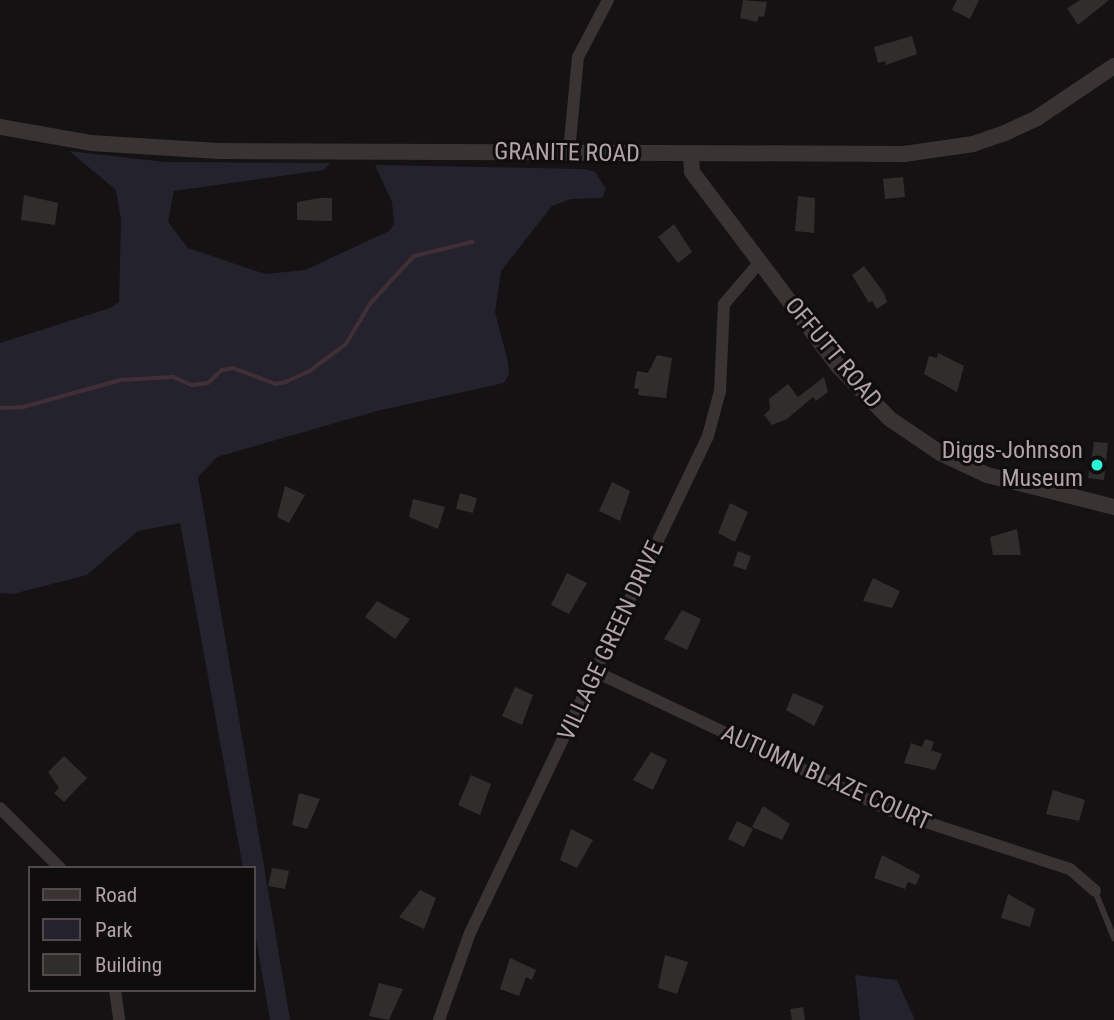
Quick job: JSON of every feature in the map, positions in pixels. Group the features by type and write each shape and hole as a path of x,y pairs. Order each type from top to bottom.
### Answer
{"street":[{"path":"569,152 578,57 608,0"},
{"name":"GRANITE ROAD","path":"0,127 146,148 569,152 691,156 904,154 973,144 1037,118 1114,66"},
{"name":"OFFUTT ROAD","path":"691,156 692,172 851,382 906,432 958,462 1001,480 1114,507"},
{"name":"VILLAGE GREEN DRIVE","path":"439,1020 470,933 708,436 720,391 724,304 760,262"},
{"name":"AUTUMN BLAZE COURT","path":"596,672 889,810 1070,869 1095,891"},
{"path":"0,808 59,866"},
{"path":"115,992 119,1020"}],"lane":[{"path":"1095,891 1114,938"}],"green space":[{"path":"69,151 165,162 330,163 324,170 174,191 168,222 188,248 265,274 305,270 389,231 394,224 392,202 375,165 585,169 595,172 606,189 602,198 571,199 552,206 501,271 495,312 508,362 509,374 504,383 377,411 217,457 198,477 290,1020 270,1020 256,939 256,866 243,866 180,523 138,531 87,575 13,594 0,593 0,343 110,308 119,302 121,220 116,190"},
{"path":"855,975 897,980 915,1020 860,1020"}],"building":[{"path":"743,0 767,2 764,17 759,16 757,22 740,18"},
{"path":"957,0 979,0 970,19 952,10"},
{"path":"1080,0 1109,0 1078,25 1067,8"},
{"path":"912,36 917,54 886,65 885,61 878,63 874,47"},
{"path":"903,177 905,197 885,199 883,179"},
{"path":"24,195 58,203 55,225 21,220"},
{"path":"798,196 815,198 814,233 795,231"},
{"path":"332,198 332,221 297,220 297,202"},
{"path":"674,224 692,252 678,263 658,237"},
{"path":"864,266 884,293 887,302 877,309 872,301 869,303 852,275"},
{"path":"938,353 964,366 957,392 924,374 929,356 937,358"},
{"path":"657,355 672,358 666,398 638,395 639,389 634,388 637,371 648,373"},
{"path":"824,377 828,392 816,401 813,397 787,419 772,425 764,415 770,409 769,399 788,384 798,397"},
{"name":"Diggs-Johnson Museum","path":"1094,442 1108,443 1104,480 1088,478"},
{"path":"612,482 630,491 620,521 599,511"},
{"path":"285,486 305,495 289,523 277,517"},
{"path":"460,493 477,498 473,513 456,509"},
{"path":"413,499 445,507 438,529 409,517"},
{"path":"730,503 748,512 735,542 718,533"},
{"path":"1017,529 1021,555 993,555 990,537"},
{"path":"738,551 751,556 746,570 733,566"},
{"path":"567,573 587,583 569,614 551,605"},
{"path":"873,578 900,591 892,608 863,601"},
{"path":"377,601 410,619 395,639 365,617"},
{"path":"682,610 701,619 687,650 664,639"},
{"path":"515,687 533,695 522,725 502,716"},
{"path":"793,693 824,706 814,726 786,710"},
{"path":"925,739 934,742 931,750 942,754 935,770 904,763 911,743 922,747"},
{"path":"651,752 667,760 653,790 633,780"},
{"path":"64,756 87,778 64,802 54,793 59,788 48,772"},
{"path":"471,775 491,784 480,815 458,805"},
{"path":"1053,790 1085,800 1079,821 1046,814"},
{"path":"299,793 320,799 307,829 292,825"},
{"path":"763,806 790,824 782,840 752,827"},
{"path":"737,821 753,829 744,847 728,839"},
{"path":"571,829 593,840 577,868 560,860"},
{"path":"882,855 920,875 916,885 908,882 905,889 874,878"},
{"path":"272,868 289,871 285,889 268,886"},
{"path":"420,890 436,898 424,929 399,917"},
{"path":"1008,894 1035,909 1030,927 1001,918"},
{"path":"665,955 688,962 677,994 658,988"},
{"path":"510,958 536,970 532,980 526,977 519,996 500,989"},
{"path":"379,983 403,989 389,1020 369,1016"},
{"path":"803,1007 805,1020 792,1020 790,1009"}],"waterway":[{"path":"0,408 23,407 121,380 173,377 192,385 208,383 222,370 233,368 276,384 286,382 310,371 346,344 370,304 414,256 472,242"}],"place":[{"name":"Diggs-Johnson Museum","path":"1097,465"}]}
